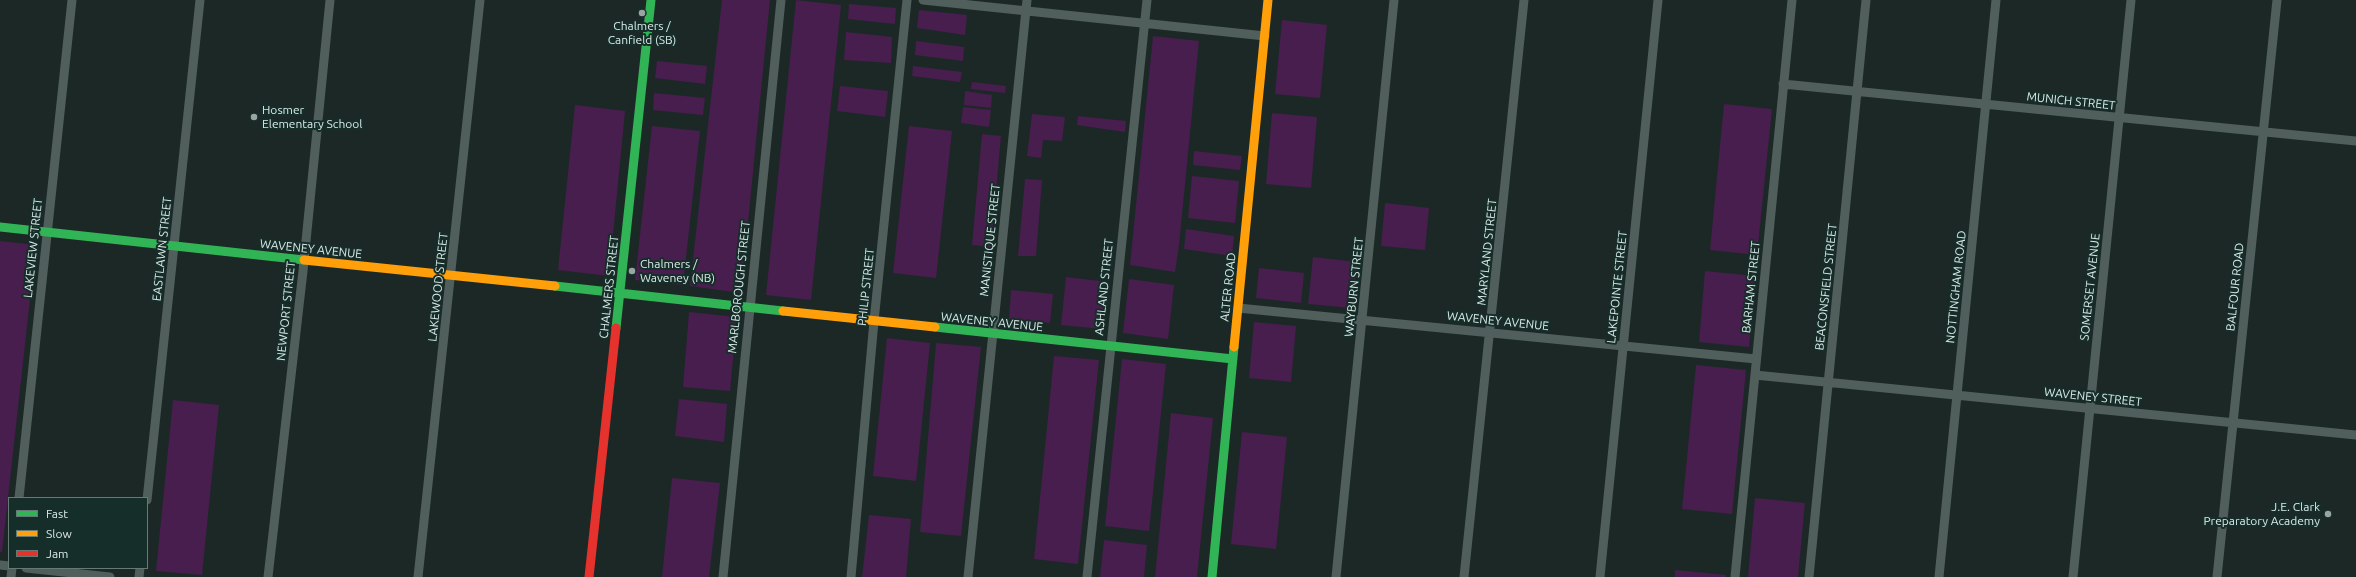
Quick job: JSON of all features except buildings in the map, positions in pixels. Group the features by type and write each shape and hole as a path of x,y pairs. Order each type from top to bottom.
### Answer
{"street":[{"name":"LAKEVIEW STREET","path":"19,497 72,0"},
{"name":"EASTLAWN STREET","path":"147,497 200,0"},
{"name":"NEWPORT STREET","path":"268,577 304,260 330,0"},
{"name":"LAKEWOOD STREET","path":"418,577 480,0"},
{"name":"CHALMERS STREET","path":"589,577 651,0"},
{"name":"MARLBOROUGH STREET","path":"723,577 749,306 781,0"},
{"name":"PHILIP STREET","path":"851,577 874,321 908,0"},
{"path":"923,0 1265,36"},
{"name":"MANISTIQUE STREET","path":"968,577 1027,0"},
{"name":"ASHLAND STREET","path":"1086,577 1147,0"},
{"name":"ALTER ROAD","path":"1212,577 1268,0"},
{"name":"WAYBURN STREET","path":"1336,577 1394,0"},
{"name":"MARYLAND STREET","path":"1464,577 1491,332 1524,0"},
{"name":"LAKEPOINTE STREET","path":"1600,577 1658,0"},
{"name":"BARHAM STREET","path":"1735,577 1792,0"},
{"name":"BEACONSFIELD STREET","path":"1809,577 1866,0"},
{"name":"NOTTINGHAM ROAD","path":"1939,577 1996,0"},
{"name":"SOMERSET AVENUE","path":"2073,577 2131,0"},
{"name":"BALFOUR ROAD","path":"2217,577 2277,0"},
{"name":"MUNICH STREET","path":"1783,84 2356,141"},
{"name":"WAVENEY AVENUE","path":"0,227 620,293"},
{"path":"620,293 749,306"},
{"name":"WAVENEY AVENUE","path":"749,306 874,321 1233,359"},
{"name":"WAVENEY AVENUE","path":"1238,308 1756,359"},
{"path":"1754,375 1828,383"},
{"name":"WAVENEY STREET","path":"1828,383 2356,435"},
{"path":"35,569 110,577"}],"shaded area":[{"path":"722,0 770,0 741,293 690,286"},
{"path":"796,0 841,5 811,300 766,295"},
{"path":"849,4 896,8 895,24 848,19"},
{"path":"919,10 967,15 965,35 917,28"},
{"path":"1282,20 1327,25 1320,98 1275,94"},
{"path":"846,32 892,37 891,63 844,60"},
{"path":"1153,36 1199,41 1175,272 1130,265"},
{"path":"916,41 964,47 963,61 915,55"},
{"path":"657,61 707,66 705,84 655,78"},
{"path":"913,66 962,72 960,82 912,76"},
{"path":"972,82 1006,86 1005,93 971,89"},
{"path":"840,86 888,91 885,117 837,111"},
{"path":"965,91 992,95 991,108 964,105"},
{"path":"654,93 705,98 703,115 653,110"},
{"path":"1724,104 1772,109 1757,255 1710,250"},
{"path":"575,105 625,111 609,276 558,270"},
{"path":"963,107 991,110 989,127 961,123"},
{"path":"1272,113 1317,117 1311,188 1266,184"},
{"path":"1032,114 1065,117 1062,141 1043,140 1041,158 1027,156"},
{"path":"1078,116 1126,121 1125,132 1077,125"},
{"path":"652,126 700,131 683,285 635,280"},
{"path":"909,126 952,131 936,278 893,273"},
{"path":"982,134 1001,136 991,247 972,245"},
{"path":"1194,151 1242,156 1240,170 1193,165"},
{"path":"1192,176 1239,181 1235,223 1188,218"},
{"path":"1025,179 1042,180 1036,256 1018,256"},
{"path":"1385,203 1429,208 1425,250 1381,246"},
{"path":"1186,229 1234,236 1232,256 1184,249"},
{"path":"0,241 36,245 2,552 0,552"},
{"path":"1313,257 1357,262 1352,308 1308,304"},
{"path":"1259,268 1304,273 1301,303 1256,298"},
{"path":"1705,271 1755,276 1749,347 1699,342"},
{"path":"1066,277 1108,282 1102,329 1061,325"},
{"path":"1129,279 1174,285 1168,339 1123,333"},
{"path":"1011,290 1053,294 1050,323 1009,319"},
{"path":"689,312 737,317 730,391 683,387"},
{"path":"1254,322 1296,326 1291,382 1249,378"},
{"path":"887,338 930,343 916,481 873,476"},
{"path":"936,343 981,347 961,536 920,532"},
{"path":"1054,356 1099,360 1078,564 1034,559"},
{"path":"1122,359 1166,364 1149,531 1105,526"},
{"path":"1696,365 1746,370 1732,514 1682,509"},
{"path":"679,399 727,404 724,442 675,436"},
{"path":"173,400 219,405 202,575 156,571"},
{"path":"1171,413 1213,418 1197,577 1155,577"},
{"path":"1242,432 1287,437 1276,549 1231,544"},
{"path":"672,478 720,483 709,577 662,577"},
{"path":"1755,498 1805,503 1798,577 1748,577"},
{"path":"869,515 911,519 906,577 862,577"},
{"path":"1104,540 1147,545 1144,577 1100,577"},
{"path":"1675,570 1726,575 1726,577 1675,577"}],"traffic: fast":[{"path":"616,328 651,0"},
{"path":"0,227 304,260"},
{"path":"555,286 783,311"},
{"path":"935,327 1233,359"},
{"path":"1212,577 1234,347"}],"traffic: slow":[{"path":"1234,347 1268,0"},
{"path":"304,260 555,286"},
{"path":"783,311 935,327"}],"traffic: jam":[{"path":"589,577 616,328"}],"place":[{"name":"Chalmers / Canfield (SB)","path":"642,13"},
{"name":"Hosmer Elementary School","path":"254,117"},
{"name":"Chalmers / Waveney (NB)","path":"632,271"},
{"name":"J.E. Clark Preparatory Academy","path":"2328,514"}]}
